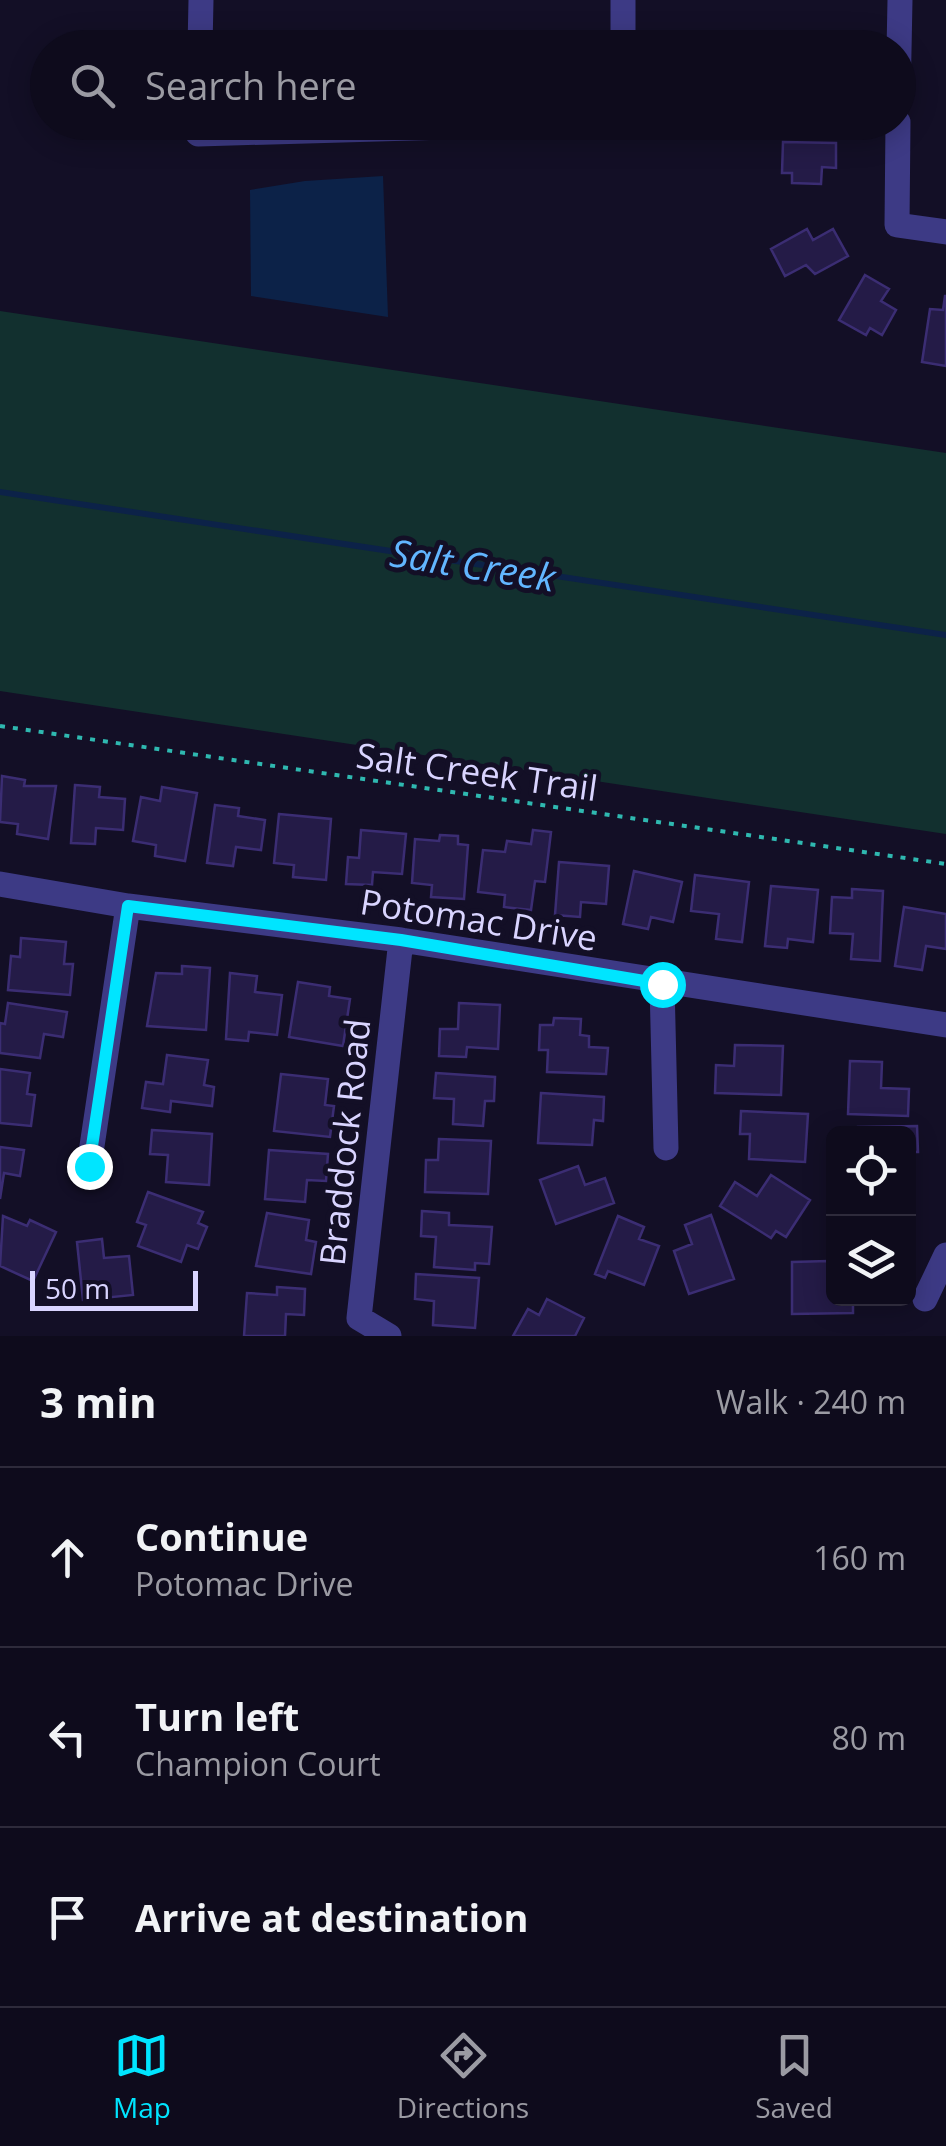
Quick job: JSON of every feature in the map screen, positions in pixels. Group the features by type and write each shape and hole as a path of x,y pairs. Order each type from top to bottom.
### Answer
{"street":[{"path":"200,30 201,0"},
{"path":"623,30 624,0"},
{"path":"899,30 900,0"},
{"path":"898,140 897,225 946,232"},
{"name":"Potomac Drive","path":"0,884 128,906 401,940 946,1026"},
{"path":"89,1166 128,906"},
{"name":"Braddock Road","path":"389,1336 359,1318 401,940"},
{"path":"662,984 666,1148"},
{"path":"925,1299 946,1254"}],"path":[{"name":"Salt Creek Trail","path":"0,726 946,864"}],"green space":[{"path":"0,311 946,453 946,834 0,691"}],"water":[{"path":"383,176 388,317 251,296 250,190 305,181"}],"building":[{"path":"783,142 836,143 836,168 822,167 821,184 792,183 792,173 782,173"},
{"path":"807,229 813,240 833,229 848,256 815,274 806,265 785,276 771,249"},
{"path":"865,275 889,289 881,301 896,310 882,335 870,328 866,335 839,320"},
{"path":"945,296 946,366 922,362 930,309 943,310"},
{"path":"2,776 25,780 24,786 56,786 48,839 17,834 18,824 0,822"},
{"path":"75,785 100,787 99,797 125,799 123,830 96,828 95,844 71,843"},
{"path":"162,787 197,793 185,861 155,856 156,845 133,841 141,797 160,801"},
{"path":"215,805 239,808 238,816 265,820 261,850 236,847 233,866 207,863"},
{"path":"279,814 331,819 326,880 293,877 294,865 274,863"},
{"path":"361,830 406,834 402,874 373,872 372,885 346,884 348,857 359,858"},
{"path":"533,830 551,832 545,882 535,881 531,910 504,907 505,895 478,892 483,850 505,852 507,841 531,844"},
{"path":"440,835 458,836 458,844 468,845 464,899 431,897 432,885 412,883 415,839 439,841"},
{"path":"559,862 609,866 606,904 581,902 580,917 555,915"},
{"path":"634,871 682,882 673,922 651,917 648,929 623,924"},
{"path":"695,875 749,882 742,942 716,939 719,914 691,911"},
{"path":"771,886 818,890 813,942 788,939 787,948 765,946"},
{"path":"852,889 883,891 880,961 851,959 853,934 830,933 832,897 852,898"},
{"path":"904,907 946,914 946,949 926,946 922,970 895,966"},
{"path":"21,938 66,942 64,964 73,964 70,995 8,990 11,956 20,957"},
{"path":"182,966 210,968 206,1030 147,1026 156,973 182,974"},
{"path":"230,973 257,976 255,992 282,995 277,1035 249,1032 248,1041 226,1039"},
{"path":"298,982 330,987 329,996 350,999 343,1046 289,1037"},
{"path":"8,1003 67,1012 63,1037 44,1034 40,1058 0,1053 0,1023 5,1024"},
{"path":"459,1003 500,1005 498,1049 467,1047 466,1057 439,1056 440,1029 458,1029"},
{"path":"554,1018 581,1019 580,1035 589,1036 589,1047 608,1048 606,1074 547,1072 548,1050 539,1050 540,1025 553,1025"},
{"path":"735,1045 783,1046 781,1095 715,1093 716,1065 734,1066"},
{"path":"167,1055 208,1060 204,1085 214,1087 212,1106 171,1101 170,1112 142,1108 146,1082 163,1084"},
{"path":"850,1061 882,1062 881,1088 909,1089 908,1116 848,1114"},
{"path":"0,1069 30,1073 27,1094 35,1095 31,1126 0,1123"},
{"path":"436,1073 495,1077 494,1101 485,1101 483,1126 453,1124 454,1099 434,1098"},
{"path":"281,1074 328,1079 325,1105 334,1106 330,1137 274,1131"},
{"path":"541,1093 604,1097 603,1121 594,1120 592,1145 538,1143"},
{"path":"741,1111 808,1114 805,1162 749,1159 750,1134 740,1134"},
{"path":"152,1130 212,1134 209,1185 166,1182 168,1155 150,1154"},
{"path":"439,1139 491,1141 488,1194 425,1192 426,1160 438,1160"},
{"path":"0,1147 24,1150 20,1176 4,1173 0,1199"},
{"path":"269,1150 328,1154 326,1181 307,1180 305,1202 265,1199"},
{"path":"578,1166 585,1185 605,1178 614,1203 556,1224 540,1180"},
{"path":"771,1175 810,1200 786,1237 776,1231 771,1238 720,1206 735,1182 757,1196"},
{"path":"148,1192 203,1212 198,1223 207,1227 198,1249 187,1245 181,1262 138,1246 146,1225 137,1222"},
{"path":"422,1211 449,1213 449,1225 492,1227 489,1264 475,1263 475,1270 434,1267 436,1237 421,1236"},
{"path":"267,1213 309,1220 306,1240 316,1242 311,1274 256,1266"},
{"path":"711,1215 734,1279 689,1294 674,1251 692,1244 685,1225"},
{"path":"3,1216 27,1226 30,1220 56,1232 33,1281 0,1266"},
{"path":"618,1216 644,1227 639,1239 659,1246 644,1285 608,1271 605,1278 595,1274"},
{"path":"102,1239 104,1258 129,1256 133,1295 83,1300 77,1242"},
{"path":"826,1261 826,1306 853,1306 853,1313 792,1314 792,1262"},
{"path":"416,1274 479,1278 475,1328 433,1325 434,1301 415,1299"},
{"path":"277,1287 305,1289 304,1315 286,1314 285,1336 244,1336 247,1293 277,1295"},
{"path":"547,1299 584,1318 575,1336 513,1336 528,1309 539,1315"}],"waterway":[{"name":"Salt Creek","path":"0,492 946,635"}],"route":[{"path":"89,1166 128,906 401,940 662,984"}]}
